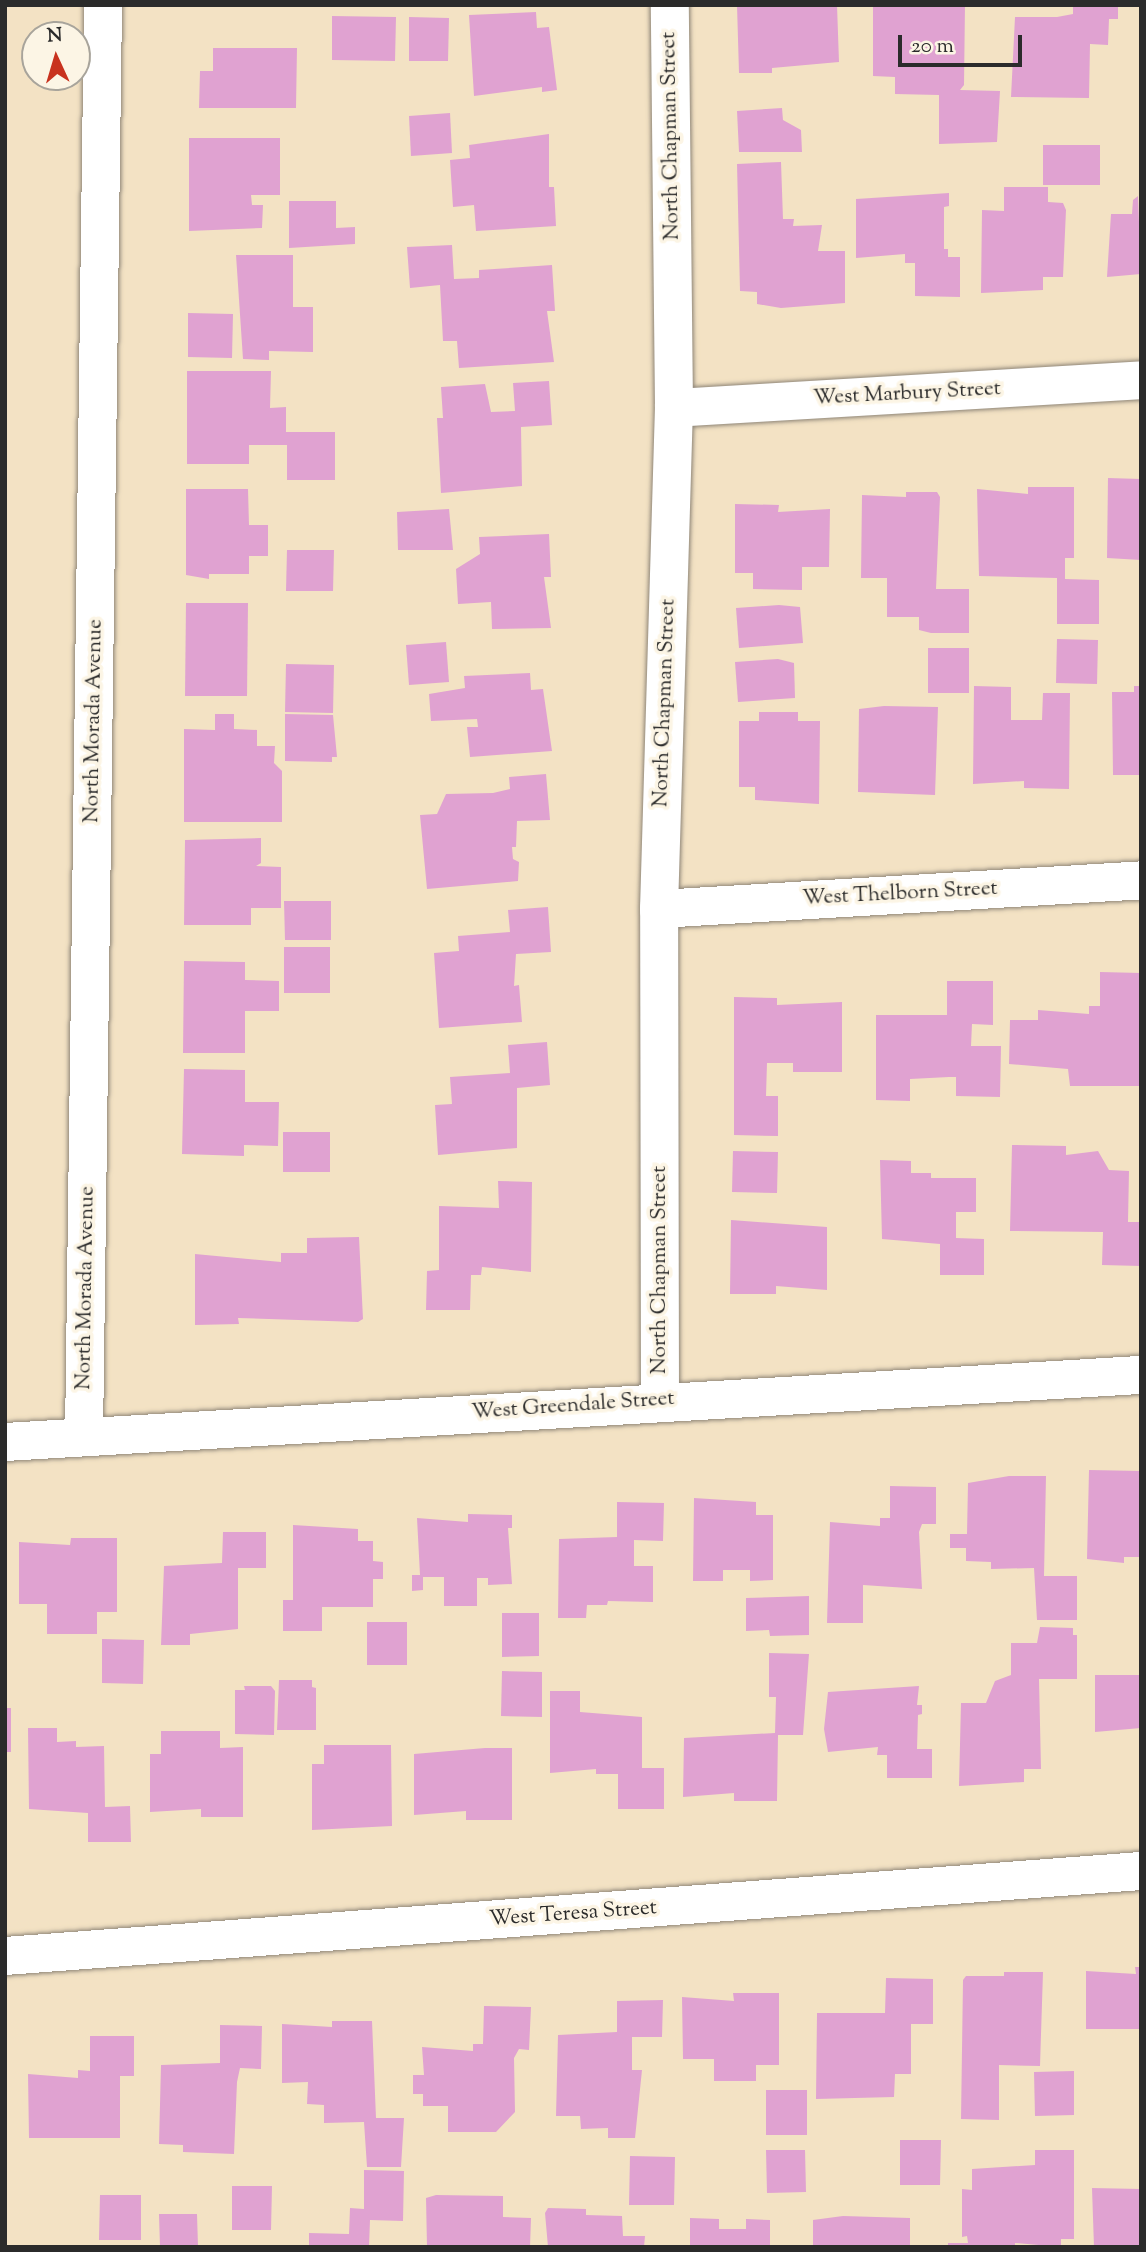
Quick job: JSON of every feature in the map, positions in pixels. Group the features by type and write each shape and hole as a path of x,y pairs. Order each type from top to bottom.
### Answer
{"street":[{"name":"North Morada Avenue","path":"84,1437 103,5"},
{"name":"North Chapman Street","path":"660,1401 659,909 674,408 670,5"},
{"name":"West Marbury Street","path":"674,408 1141,380"},
{"name":"West Thelborn Street","path":"659,909 1141,880"},
{"name":"West Greendale Street","path":"5,1442 660,1401 1141,1375"},
{"name":"West Teresa Street","path":"5,1956 1141,1871"}],"building":[{"path":"737,5 837,5 839,62 772,68 772,73 739,73"},
{"path":"873,5 965,5 964,85 960,90 1000,91 997,142 939,144 939,95 895,94 895,77 873,76"},
{"path":"1073,5 1118,5 1118,19 1109,19 1108,45 1090,44 1089,98 1011,97 1015,17 1057,17 1073,14"},
{"path":"536,12 537,28 549,27 557,90 542,92 542,87 474,96 469,15"},
{"path":"332,16 396,17 395,61 332,60"},
{"path":"409,17 449,18 448,61 409,61"},
{"path":"213,48 297,48 296,108 199,108 200,71 213,71"},
{"path":"782,108 783,120 801,130 802,152 739,152 737,111"},
{"path":"450,113 452,153 411,156 409,116"},
{"path":"549,134 549,187 554,187 556,226 476,231 474,205 453,207 450,160 470,158 469,145"},
{"path":"189,138 280,138 280,195 251,195 252,205 263,205 262,228 189,231"},
{"path":"1043,145 1100,145 1100,185 1043,185"},
{"path":"781,162 783,219 794,219 793,226 822,225 818,251 845,251 845,303 781,308 757,304 757,292 740,291 737,164"},
{"path":"1004,187 1048,187 1048,202 1063,203 1066,210 1063,277 1043,277 1043,290 981,293 982,210 1004,211"},
{"path":"949,193 949,206 944,207 944,249 948,249 948,257 960,257 960,297 915,296 915,263 905,263 905,254 856,258 856,199"},
{"path":"1138,196 1141,274 1107,277 1111,214 1132,214 1133,200"},
{"path":"289,201 336,201 336,228 355,227 355,244 289,248"},
{"path":"452,245 454,279 479,278 479,270 552,265 555,311 547,311 554,362 459,368 457,341 443,341 440,285 410,288 407,247"},
{"path":"236,255 293,255 293,307 313,307 313,352 269,351 269,360 243,359"},
{"path":"188,313 233,314 232,358 188,357"},
{"path":"187,371 271,371 270,408 286,407 286,432 335,432 335,480 287,480 287,445 249,445 249,464 187,464"},
{"path":"549,381 552,425 521,427 522,486 441,493 437,418 443,418 441,387 485,384 491,412 515,411 513,383"},
{"path":"1108,478 1141,479 1141,560 1107,558"},
{"path":"1028,487 1074,487 1074,558 1065,558 1065,579 1099,580 1099,624 1057,624 1057,578 979,576 977,489 1028,494"},
{"path":"186,489 248,489 249,525 268,525 268,556 249,556 249,574 209,574 209,579 186,575"},
{"path":"906,492 937,492 940,497 936,589 969,589 969,633 931,633 919,630 919,617 887,617 887,578 861,578 862,495 906,497"},
{"path":"735,504 779,505 778,512 830,509 829,567 802,567 802,590 753,589 753,573 735,573"},
{"path":"449,509 453,550 398,550 397,512"},
{"path":"549,534 551,577 544,577 551,628 492,629 491,602 458,604 456,569 480,554 479,537"},
{"path":"287,550 334,550 333,591 286,591"},
{"path":"186,603 248,603 247,696 185,696"},
{"path":"779,605 800,607 803,643 739,648 736,608"},
{"path":"1057,639 1098,640 1097,684 1056,683"},
{"path":"446,642 449,682 409,685 406,645"},
{"path":"928,648 969,648 969,693 928,693"},
{"path":"778,659 794,663 795,698 738,702 735,662"},
{"path":"286,664 334,665 333,713 285,712"},
{"path":"530,673 531,690 543,689 552,751 470,757 467,727 478,727 477,719 431,721 429,694 465,688 464,676"},
{"path":"974,686 1011,687 1011,720 1042,720 1043,693 1070,693 1069,789 1024,788 1024,781 973,784"},
{"path":"1134,686 1141,686 1141,775 1113,775 1112,692 1134,692"},
{"path":"884,706 938,707 935,795 858,792 859,709"},
{"path":"759,712 798,712 798,721 820,721 819,804 755,800 755,787 739,787 739,721 759,721"},
{"path":"215,714 234,714 234,729 257,730 257,746 275,746 274,763 282,771 282,822 184,822 184,729 215,730"},
{"path":"285,714 333,715 337,757 332,757 332,762 285,761"},
{"path":"546,774 550,820 517,821 516,847 512,847 513,859 519,862 518,881 427,889 420,815 437,814 446,794 493,793 510,789 509,777"},
{"path":"261,838 261,863 256,866 281,867 281,908 251,908 251,925 184,925 185,840"},
{"path":"284,901 331,901 331,940 285,940"},
{"path":"548,907 551,952 516,954 514,986 519,985 522,1022 439,1028 434,953 459,951 458,936 510,932 508,910"},
{"path":"284,947 330,947 330,993 284,993"},
{"path":"184,961 245,962 245,980 279,981 279,1011 245,1011 245,1053 183,1053"},
{"path":"1100,972 1141,973 1141,1086 1070,1086 1068,1069 1009,1064 1010,1020 1038,1020 1038,1010 1089,1014 1089,1006 1100,1006"},
{"path":"947,981 993,981 993,1025 972,1024 971,1046 1001,1046 1000,1097 956,1096 956,1077 949,1077 910,1079 910,1101 876,1100 876,1015 947,1015"},
{"path":"734,997 777,998 777,1005 842,1002 842,1072 793,1072 793,1063 767,1063 766,1096 778,1096 778,1136 734,1135"},
{"path":"547,1042 550,1085 517,1088 517,1148 438,1155 435,1105 452,1104 450,1077 510,1073 508,1045"},
{"path":"184,1069 245,1070 245,1102 279,1102 278,1146 244,1145 244,1156 182,1154"},
{"path":"283,1132 330,1132 330,1172 283,1172"},
{"path":"1012,1145 1066,1146 1066,1155 1098,1151 1109,1170 1129,1171 1128,1222 1141,1222 1141,1266 1102,1265 1103,1232 1010,1231"},
{"path":"733,1151 778,1152 777,1193 732,1192"},
{"path":"880,1160 911,1161 911,1173 931,1173 931,1178 976,1178 976,1212 956,1212 956,1238 984,1239 984,1275 940,1275 940,1244 882,1239"},
{"path":"498,1181 532,1182 531,1272 482,1267 481,1275 471,1275 470,1310 426,1310 427,1271 439,1270 439,1206 499,1208"},
{"path":"731,1220 827,1227 827,1290 776,1286 776,1294 730,1294"},
{"path":"359,1237 363,1319 358,1322 238,1318 239,1324 195,1325 195,1254 281,1262 281,1253 307,1253 307,1238"},
{"path":"1089,1470 1141,1471 1141,1557 1124,1557 1124,1563 1087,1559"},
{"path":"1009,1476 1046,1476 1044,1576 1077,1576 1077,1620 1037,1620 1034,1568 991,1569 991,1562 966,1561 966,1548 950,1548 950,1534 967,1534 968,1483"},
{"path":"890,1486 936,1487 936,1524 922,1524 919,1532 922,1589 863,1585 863,1623 827,1623 830,1522 880,1526 880,1518 890,1518"},
{"path":"694,1498 756,1502 756,1515 773,1515 773,1580 750,1581 750,1570 723,1570 723,1581 693,1581"},
{"path":"617,1502 664,1503 663,1541 634,1540 634,1566 653,1566 653,1602 608,1601 607,1605 587,1605 586,1618 558,1618 559,1539 617,1537"},
{"path":"468,1514 512,1515 512,1528 508,1528 512,1584 488,1585 488,1578 477,1578 477,1606 444,1606 444,1577 423,1577 423,1590 412,1591 412,1575 420,1575 417,1518 468,1522"},
{"path":"293,1525 358,1529 358,1541 373,1541 373,1561 383,1562 383,1579 373,1579 373,1607 322,1607 322,1631 283,1631 283,1600 293,1600"},
{"path":"223,1532 266,1532 266,1568 238,1568 238,1629 190,1634 190,1645 161,1645 164,1566 222,1563"},
{"path":"71,1538 117,1538 117,1612 97,1612 97,1634 47,1634 47,1604 19,1604 19,1542 70,1545"},
{"path":"809,1596 809,1635 770,1636 769,1630 746,1631 746,1598"},
{"path":"502,1613 539,1613 539,1656 502,1657"},
{"path":"367,1622 407,1622 407,1665 367,1665"},
{"path":"1040,1627 1073,1628 1073,1635 1077,1635 1077,1679 1039,1679 1041,1769 1024,1769 1024,1782 959,1786 961,1703 986,1703 995,1681 1011,1675 1011,1643 1037,1643"},
{"path":"102,1639 144,1640 143,1684 102,1683"},
{"path":"769,1653 809,1654 803,1735 778,1735 777,1801 734,1801 734,1793 683,1797 684,1738 775,1733 776,1697 769,1697"},
{"path":"502,1671 542,1672 542,1717 501,1716"},
{"path":"1095,1675 1141,1675 1141,1728 1095,1732"},
{"path":"279,1680 312,1680 312,1687 316,1688 316,1730 277,1730"},
{"path":"244,1686 271,1686 275,1691 274,1735 235,1734 235,1690 245,1690"},
{"path":"919,1686 917,1705 922,1705 922,1714 918,1715 917,1749 932,1749 932,1778 887,1778 887,1755 877,1755 878,1747 828,1752 824,1729 828,1692"},
{"path":"550,1691 580,1691 580,1712 642,1717 642,1768 664,1768 664,1809 618,1809 618,1774 596,1774 596,1769 550,1773"},
{"path":"5,1708 11,1708 11,1752 5,1752"},
{"path":"28,1728 57,1728 57,1742 76,1741 76,1747 104,1746 105,1807 130,1806 131,1842 88,1842 88,1813 29,1809"},
{"path":"161,1731 220,1731 220,1748 243,1747 243,1817 201,1817 201,1809 150,1812 150,1754 161,1754"},
{"path":"324,1745 391,1745 392,1826 312,1830 312,1764 324,1764"},
{"path":"512,1748 512,1820 466,1820 466,1811 414,1815 414,1754"},
{"path":"1135,1967 1141,1967 1141,2029 1086,2029 1086,1971 1136,1974"},
{"path":"1004,1972 1043,1972 1040,2066 999,2065 999,2120 961,2119 963,1980 966,1976 1004,1976"},
{"path":"886,1978 933,1979 933,2024 911,2024 911,2074 895,2074 894,2097 816,2099 817,2013 885,2013"},
{"path":"733,1993 779,1993 779,2065 756,2065 756,2081 714,2081 714,2059 683,2059 682,1997 734,2001"},
{"path":"663,2000 662,2037 632,2037 632,2070 642,2070 635,2138 608,2138 608,2128 581,2129 580,2116 556,2116 558,2035 617,2032 617,2001"},
{"path":"484,2006 531,2007 529,2050 519,2049 514,2058 515,2112 496,2132 448,2132 448,2106 423,2106 423,2094 413,2094 413,2075 424,2075 422,2047 473,2051 473,2044 483,2044"},
{"path":"332,2021 372,2021 376,2118 404,2118 401,2167 367,2167 364,2122 324,2123 324,2105 307,2104 308,2082 282,2083 282,2024 332,2027"},
{"path":"220,2025 262,2026 261,2069 240,2068 234,2154 183,2152 183,2145 159,2144 161,2065 220,2063"},
{"path":"90,2036 134,2036 134,2076 120,2076 120,2138 29,2138 28,2074 78,2078 78,2070 90,2071"},
{"path":"1074,2071 1074,2115 1035,2116 1034,2072"},
{"path":"766,2090 807,2090 807,2135 766,2135"},
{"path":"900,2140 941,2140 940,2185 900,2185"},
{"path":"766,2150 805,2150 806,2192 767,2193"},
{"path":"1035,2150 1074,2150 1074,2239 1061,2239 1061,2247 1015,2243 1015,2247 948,2247 948,2243 968,2243 967,2236 962,2237 962,2189 972,2190 972,2169 1035,2165"},
{"path":"630,2156 675,2157 674,2205 629,2205"},
{"path":"364,2170 404,2171 403,2221 370,2220 369,2247 309,2247 309,2233 349,2234 350,2208 364,2209"},
{"path":"232,2186 272,2186 271,2230 232,2230"},
{"path":"1092,2188 1141,2189 1141,2247 1094,2247"},
{"path":"100,2195 141,2195 141,2240 99,2240"},
{"path":"436,2195 503,2196 503,2217 531,2218 530,2247 427,2247 426,2198"},
{"path":"548,2208 586,2209 586,2215 622,2216 623,2236 645,2236 644,2247 548,2247 545,2213"},
{"path":"159,2214 197,2214 198,2247 160,2247"},
{"path":"843,2216 910,2218 910,2247 813,2247 813,2220"},
{"path":"690,2218 719,2219 719,2229 746,2229 746,2219 770,2220 770,2247 690,2247"}]}
